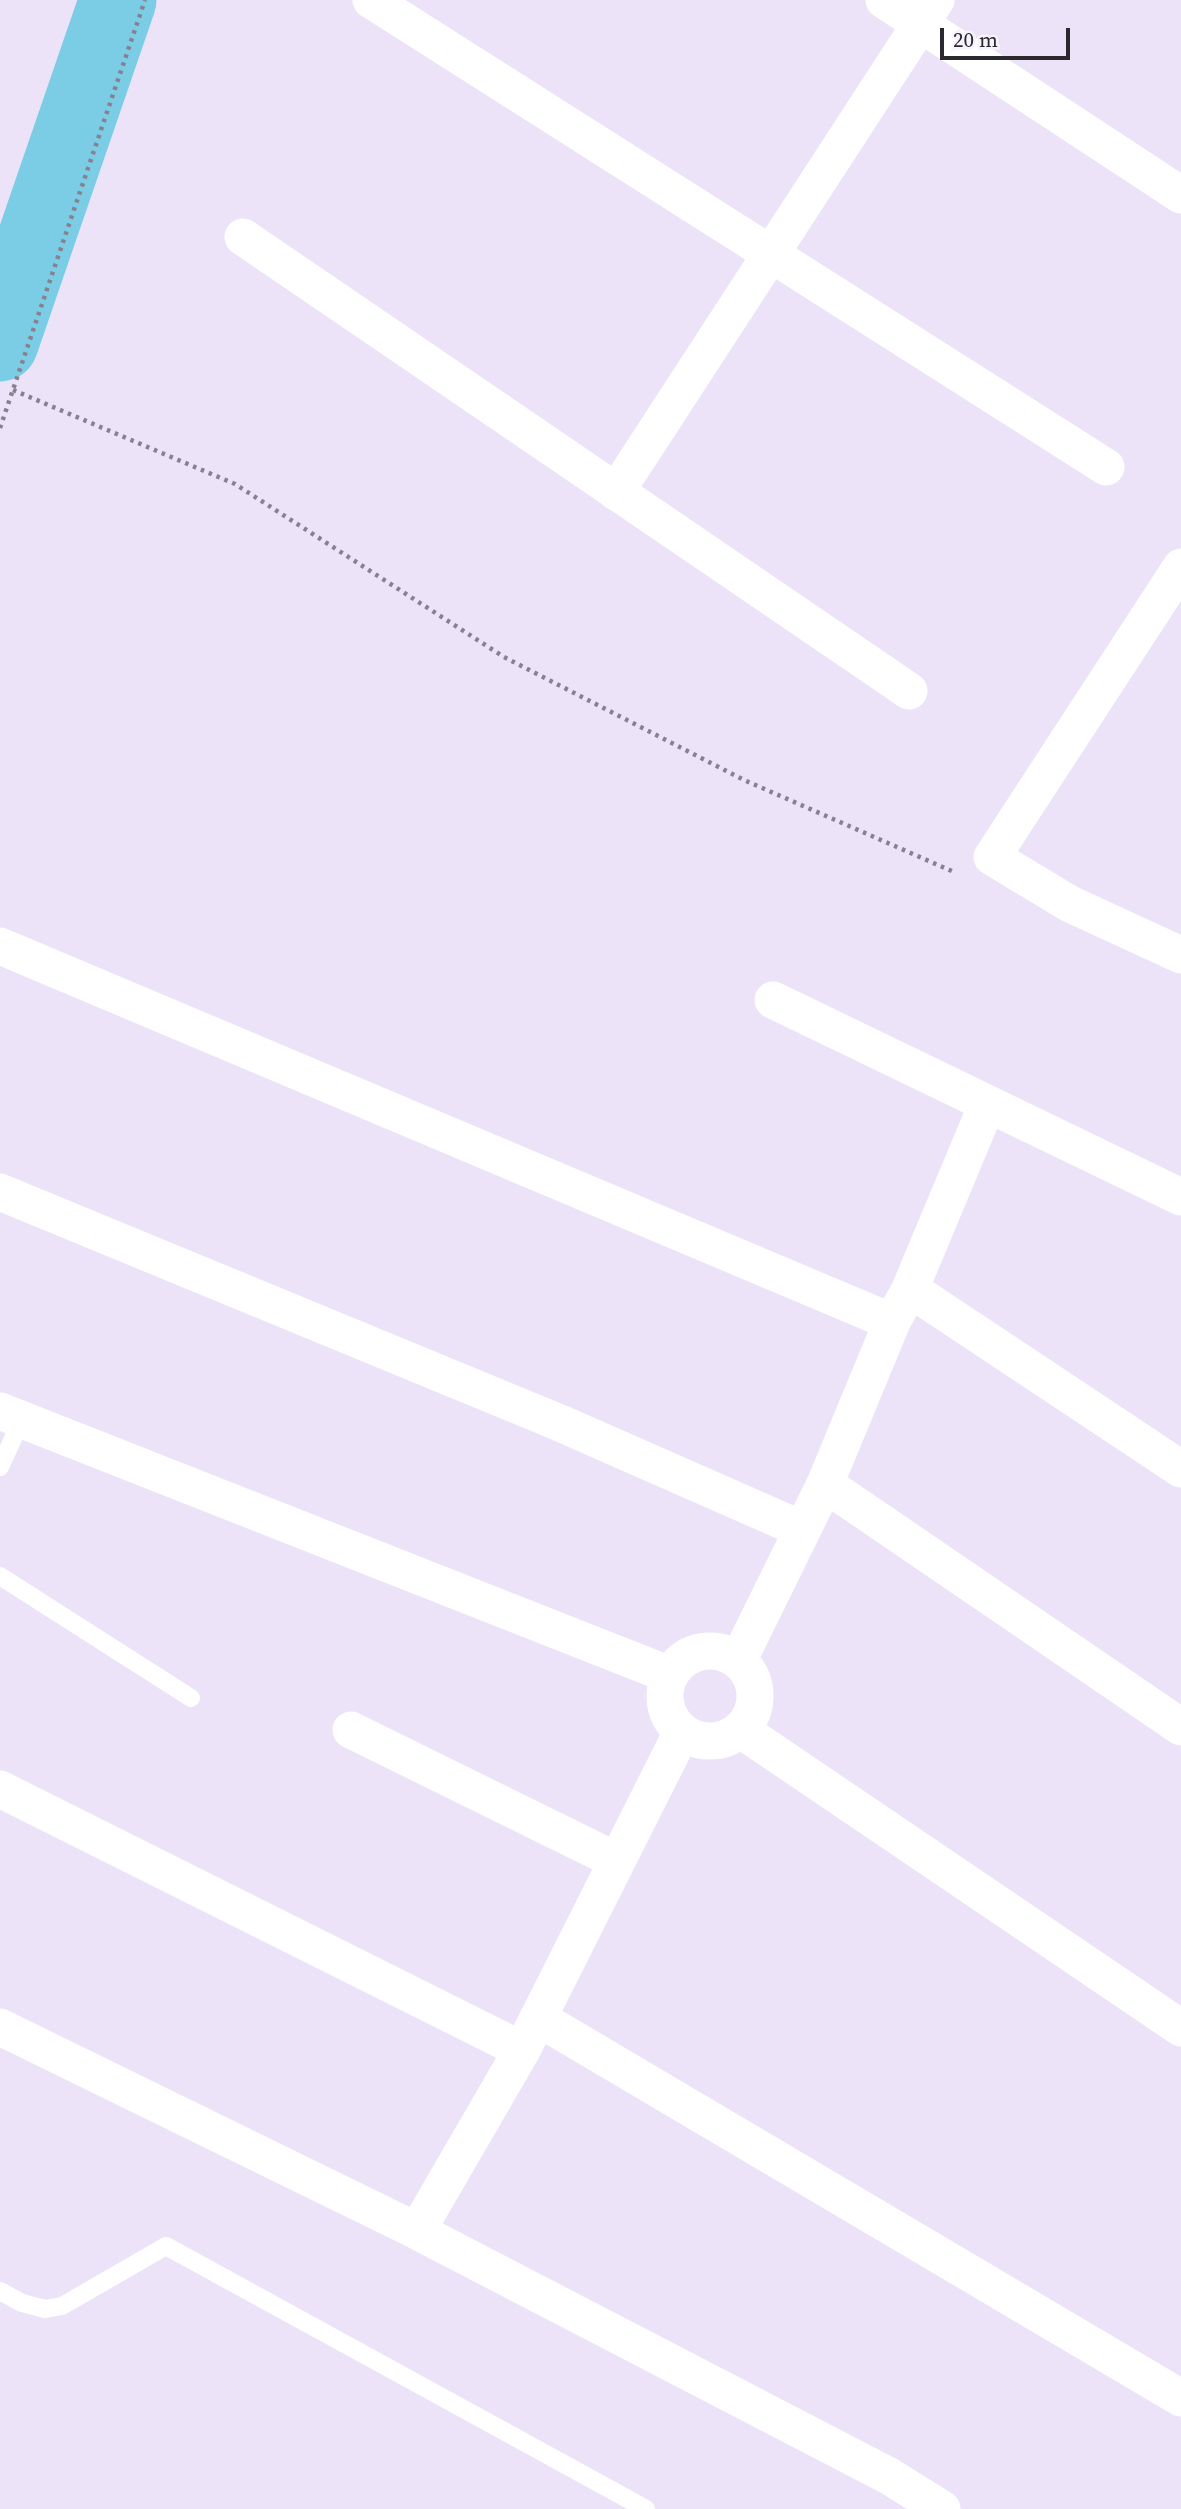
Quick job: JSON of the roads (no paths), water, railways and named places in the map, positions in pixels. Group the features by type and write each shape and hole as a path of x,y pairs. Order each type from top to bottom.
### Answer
{"street":[{"path":"371,0 1106,467"},
{"path":"884,0 929,12 1181,195"},
{"path":"617,492 929,12"},
{"path":"243,237 909,691"},
{"path":"1181,567 992,857 1070,904 1181,955"},
{"path":"0,946 892,1322"},
{"path":"773,1000 1181,1197"},
{"path":"738,1661 825,1484 892,1322 911,1289 987,1105"},
{"path":"0,1192 560,1423 801,1529"},
{"path":"911,1289 1181,1469"},
{"path":"11,1416 670,1675"},
{"path":"825,1484 1181,1727"},
{"path":"708,1650 724,1653 738,1661 749,1672 755,1687 751,1717 741,1730 728,1739 712,1742 696,1739 682,1732 671,1721 666,1706 665,1690 670,1675 680,1663 693,1654 708,1650"},
{"path":"351,1730 617,1861"},
{"path":"741,1730 1181,2028"},
{"path":"417,2231 530,2034 682,1732"},
{"path":"0,1790 530,2034 1181,2398"},
{"path":"0,2027 417,2231 889,2476 942,2509"}],"lane":[{"path":"0,1468 11,1416"},
{"path":"0,1576 191,1698"},
{"path":"0,2291 22,2303 45,2309 62,2306 166,2246 646,2509"}],"waterway":[{"path":"0,343 118,0"}]}
